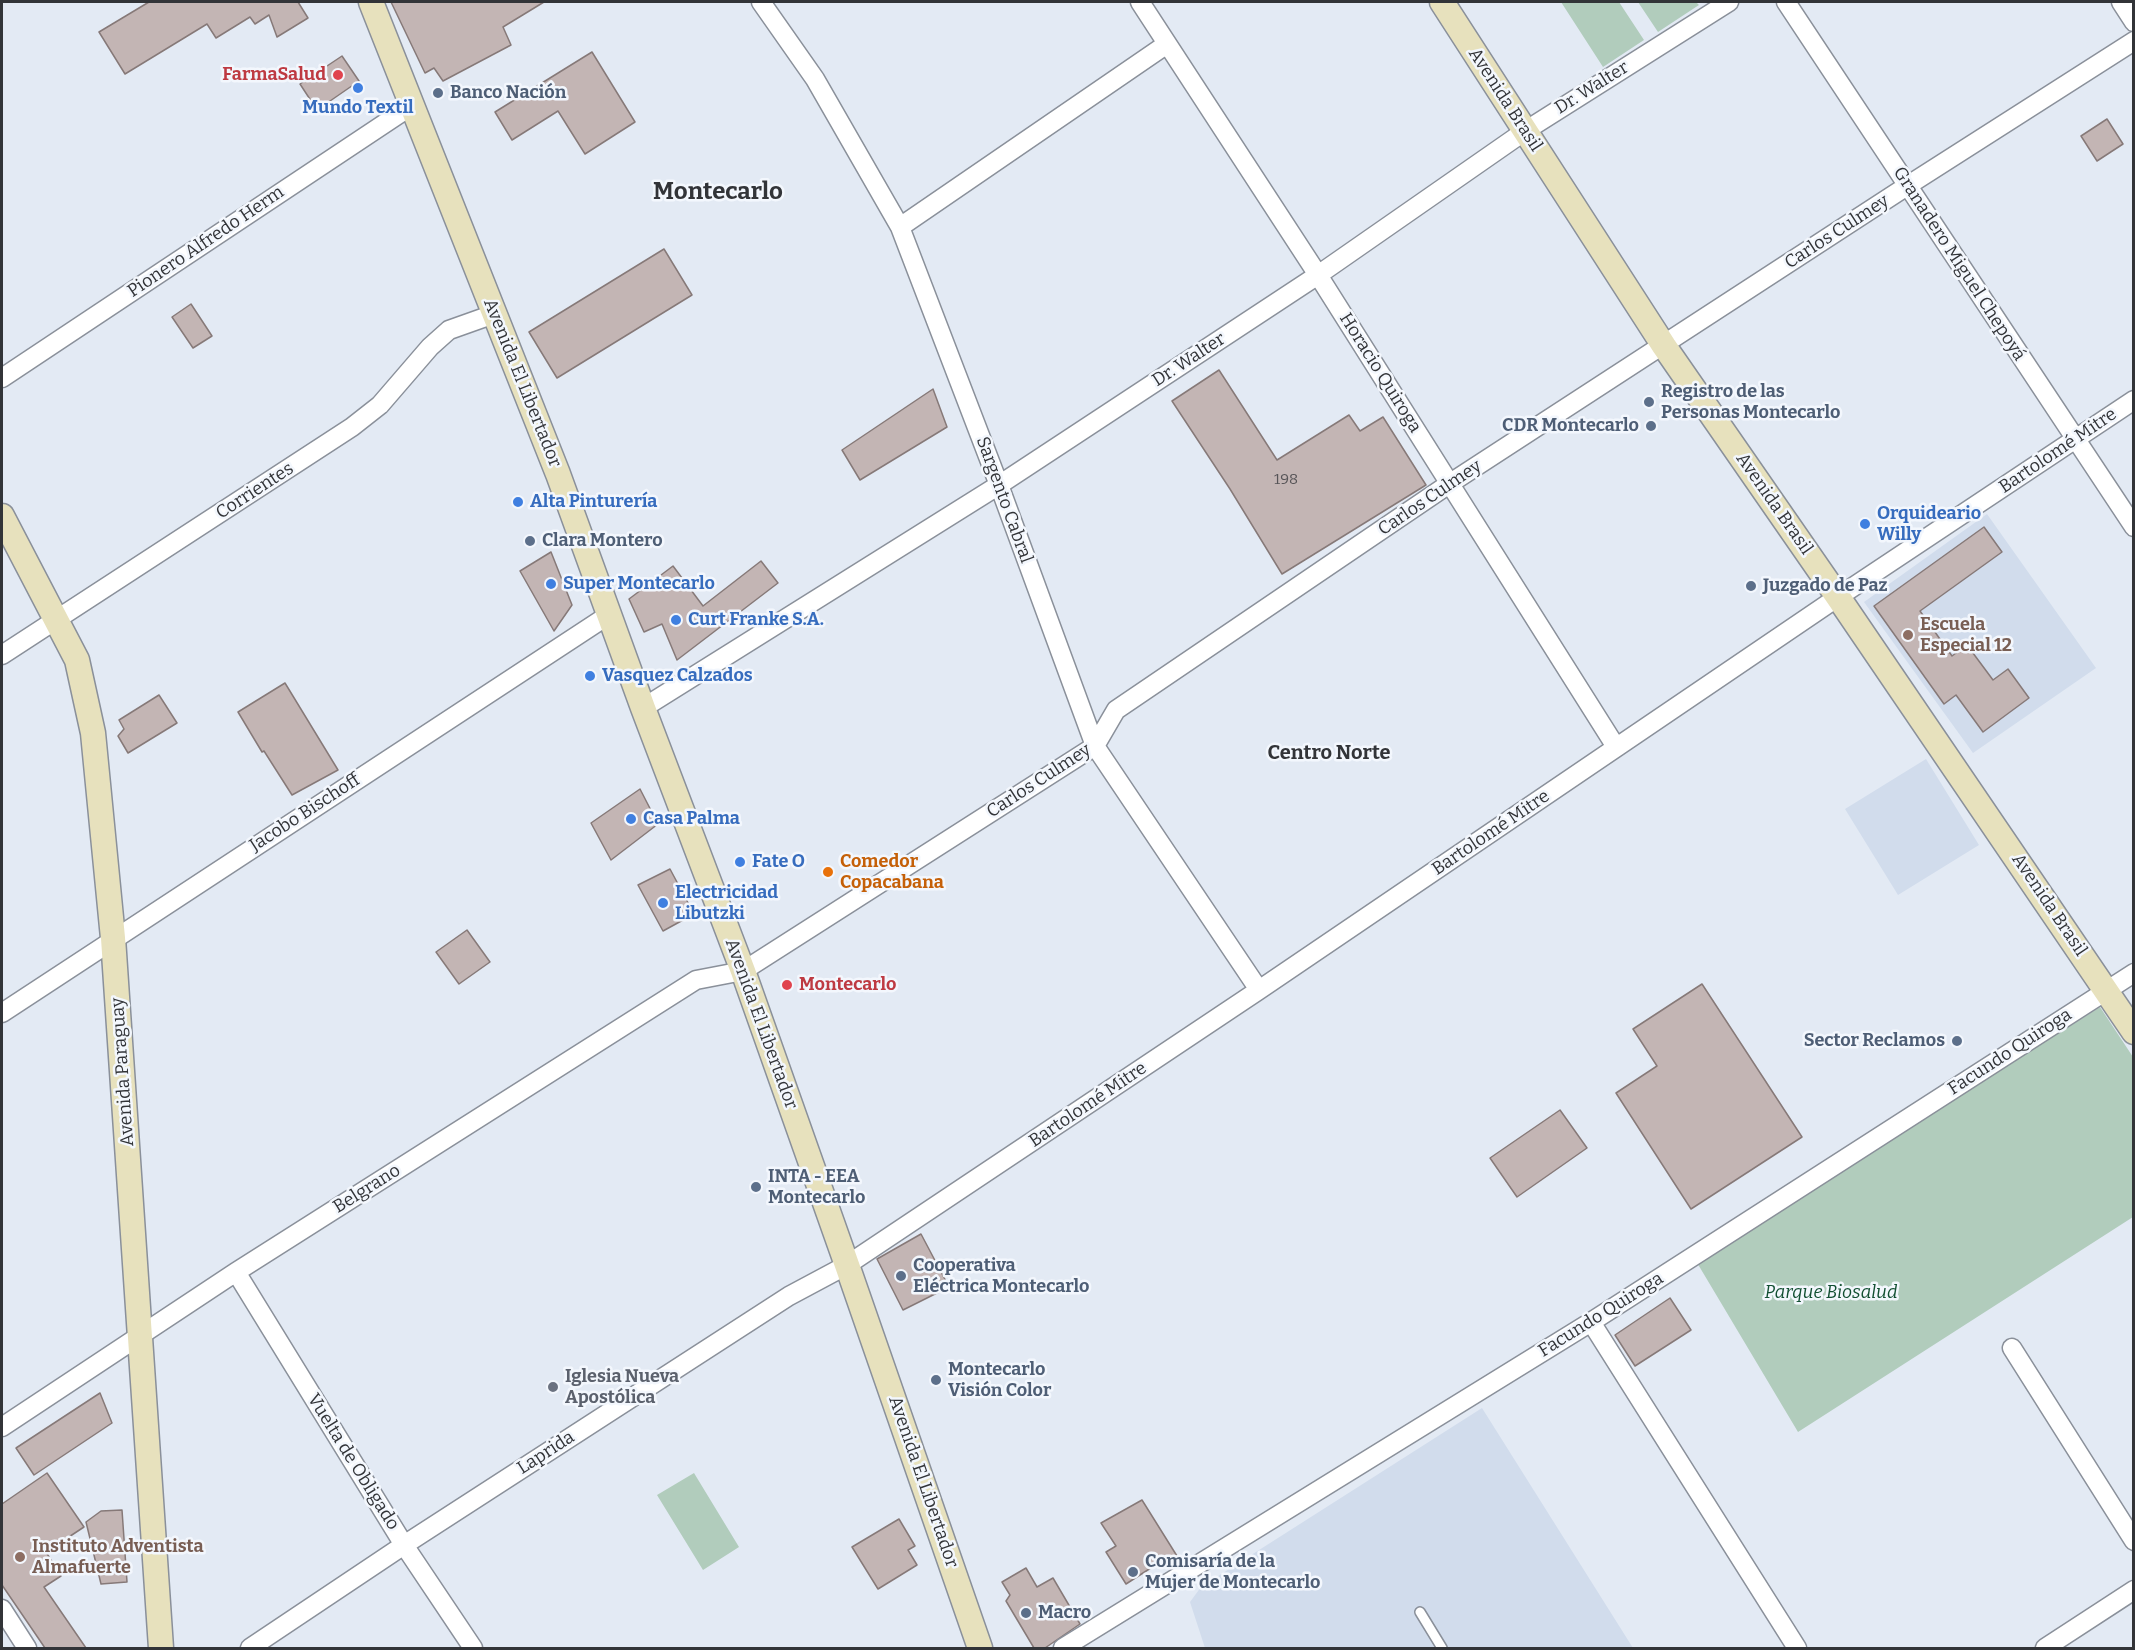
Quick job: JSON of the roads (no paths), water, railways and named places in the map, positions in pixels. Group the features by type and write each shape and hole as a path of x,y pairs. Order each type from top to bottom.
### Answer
{"main road":[{"name":"Avenida El Libertador","path":"371,2 558,474 610,614 848,1265 980,1648"},
{"name":"Avenida Brasil","path":"1442,2 1664,346 2107,990 2133,1032"},
{"name":"Avenida Paraguay","path":"2,516 77,660 93,733 114,938 161,1648"}],"street":[{"name":"Sargento Cabral","path":"761,2 815,79 900,227 999,485 1095,746 1259,990"},
{"name":"Horacio Quiroga","path":"1140,2 1318,275 1616,747"},
{"name":"Dr. Walter","path":"643,708 999,485 1318,275 1525,131 1729,2"},
{"name":"Granadero Miguel Chepoyá","path":"1786,2 2133,527"},
{"path":"2121,2 2133,22"},
{"name":"Carlos Culmey","path":"742,971 1095,746 1116,710 1449,484 2133,41"},
{"path":"900,227 1167,44"},
{"name":"Pionero Alfredo Herm","path":"2,378 411,106"},
{"name":"Corrientes","path":"2,656 352,427 380,405 430,347 449,330 494,314"},
{"name":"Bartolomé Mitre","path":"848,1265 2133,400"},
{"name":"Jacobo Bischoff","path":"2,1013 610,614"},
{"name":"Belgrano","path":"2,1427 236,1272 696,980 742,971"},
{"name":"Facundo Quiroga","path":"1063,1648 1591,1322 2133,972"},
{"name":"Laprida","path":"250,1648 404,1545 789,1296 848,1265"},
{"name":"Vuelta de Obligado","path":"236,1272 404,1545 473,1648"},
{"path":"1591,1322 1797,1648"},
{"path":"2012,1348 2133,1541"},
{"path":"2045,1648 2133,1590"},
{"path":"2,1609 27,1648"}],"lane":[{"path":"1420,1612 1442,1648"}],"place":[{"name":"FarmaSalud","path":"338,75"},
{"name":"Mundo Textil","path":"358,88"},
{"name":"Banco Nación","path":"438,93"},
{"name":"Registro de las Personas Montecarlo","path":"1649,402"},
{"name":"CDR Montecarlo","path":"1651,426"},
{"name":"Alta Pinturería","path":"518,502"},
{"name":"Orquideario Willy","path":"1865,524"},
{"name":"Clara Montero","path":"530,541"},
{"name":"Super Montecarlo","path":"551,584"},
{"name":"Juzgado de Paz","path":"1751,586"},
{"name":"Curt Franke S.A.","path":"676,620"},
{"name":"Escuela Especial 12","path":"1908,635"},
{"name":"Vasquez Calzados","path":"590,676"},
{"name":"Casa Palma","path":"631,819"},
{"name":"Fate O","path":"740,862"},
{"name":"Comedor Copacabana","path":"828,872"},
{"name":"Electricidad Libutzki","path":"663,903"},
{"name":"Montecarlo","path":"787,985"},
{"name":"Sector Reclamos","path":"1957,1041"},
{"name":"INTA - EEA Montecarlo","path":"756,1187"},
{"name":"Cooperativa Eléctrica Montecarlo","path":"901,1276"},
{"name":"Montecarlo Visión Color","path":"936,1380"},
{"name":"Iglesia Nueva Apostólica","path":"553,1387"},
{"name":"Instituto Adventista Almafuerte","path":"20,1557"},
{"name":"Comisaría de la Mujer de Montecarlo","path":"1133,1572"},
{"name":"Macro","path":"1026,1613"}],"district":[{"name":"Montecarlo","path":"718,192"},
{"name":"Centro Norte","path":"1329,753"}],"park label":[{"name":"Parque Biosalud","path":"1831,1293"}]}
